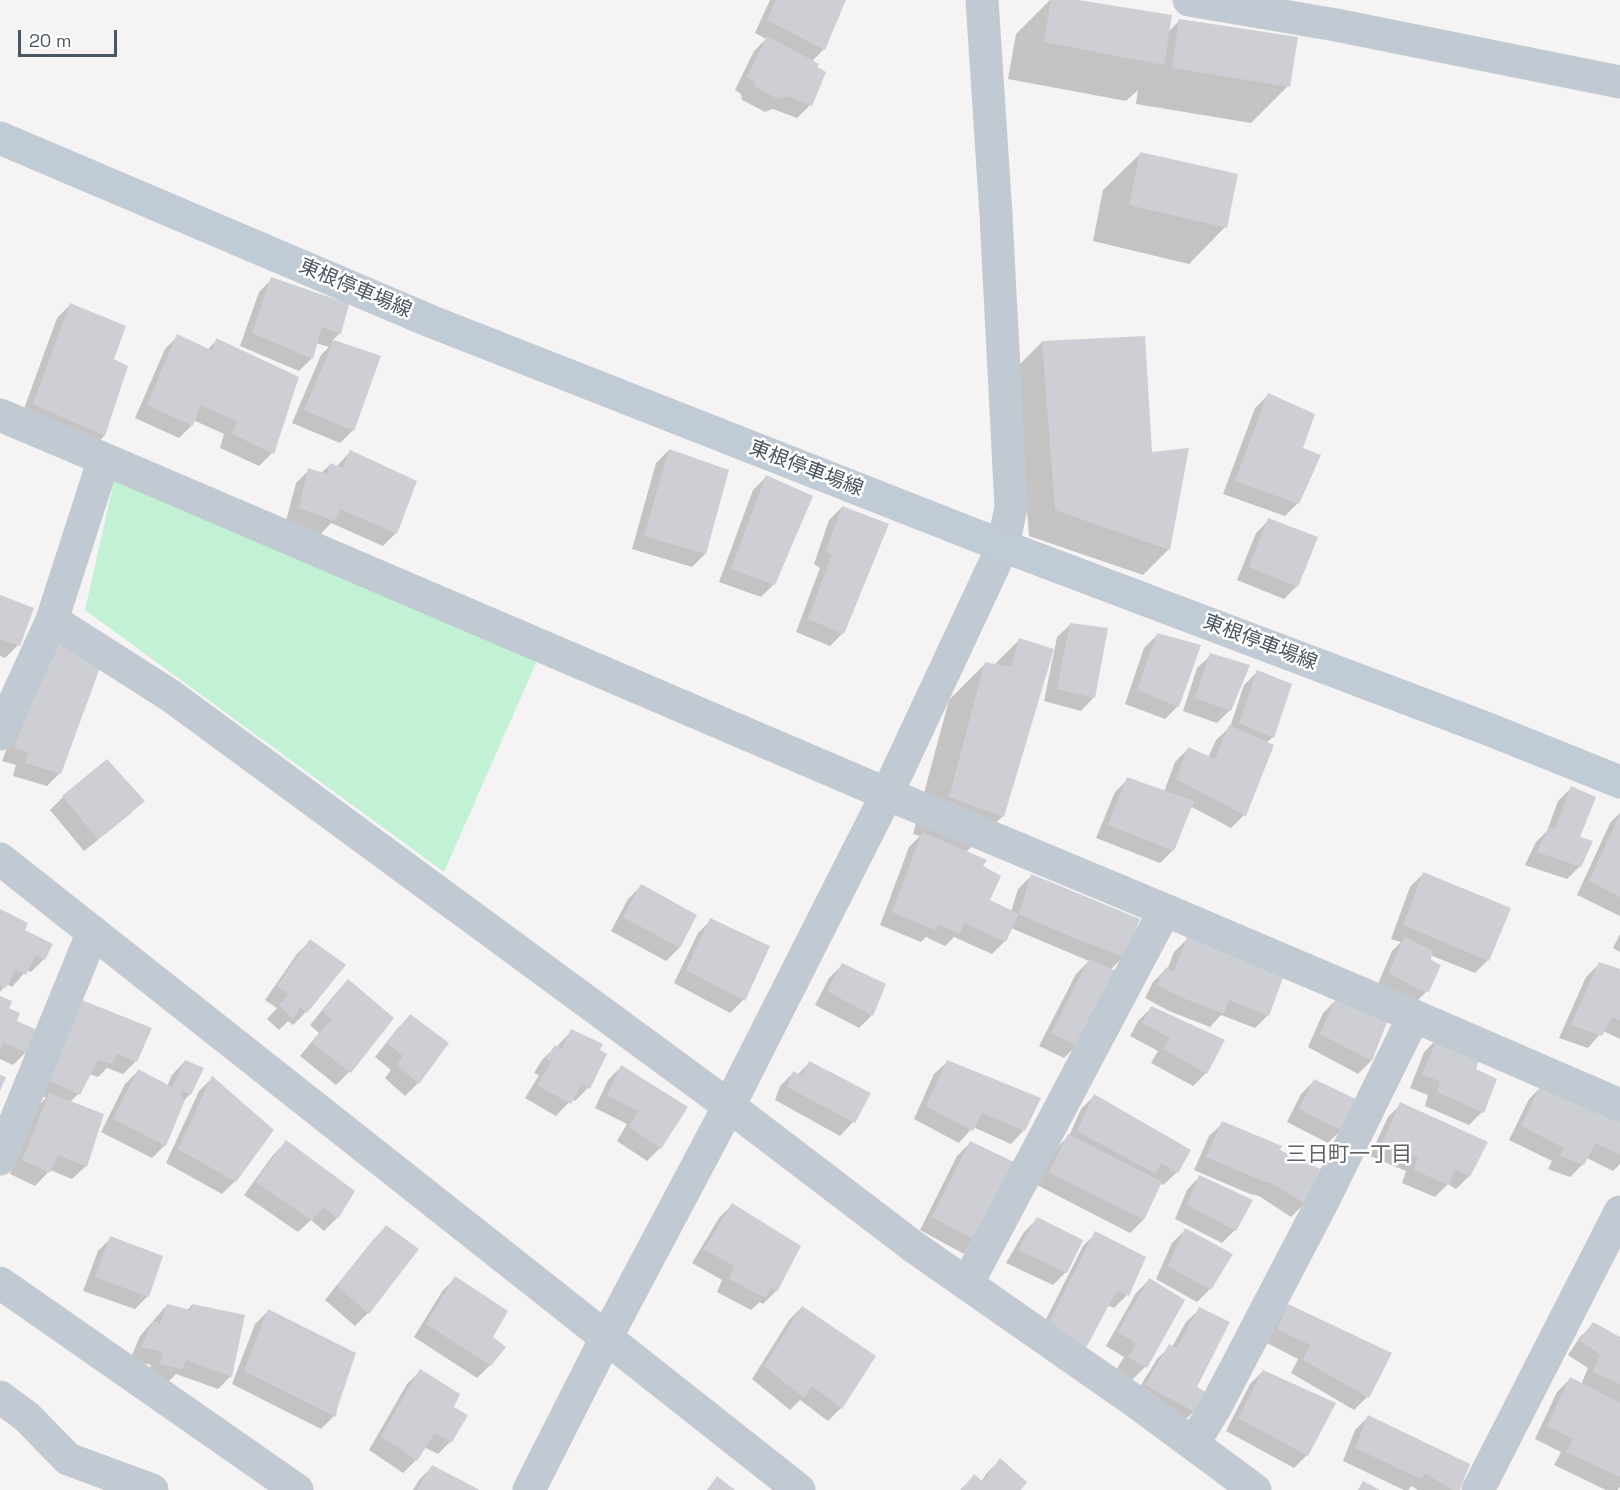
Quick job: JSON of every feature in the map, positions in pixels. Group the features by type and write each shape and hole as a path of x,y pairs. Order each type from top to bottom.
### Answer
{"main road":[{"name":"東根停車場線","path":"0,138 430,321 1003,546 1488,729 1620,782"}],"street":[{"path":"529,1490 606,1338 729,1106 887,794 1003,546 1011,507 982,0"},
{"path":"1189,0 1336,25 1620,82"},
{"path":"0,415 1620,1105"},
{"path":"0,734 52,620 104,459"},
{"path":"52,620 171,696 729,1106 914,1247 1137,1402 1255,1490"},
{"path":"0,859 799,1490"},
{"path":"967,1284 1165,910"},
{"path":"0,1159 93,932"},
{"path":"1193,1444 1215,1408 1318,1209 1414,1016"},
{"path":"1478,1490 1620,1212"},
{"path":"0,1283 297,1490"},
{"path":"0,1397 27,1417 68,1459 152,1490"}],"green space":[{"path":"114,481 540,654 444,872 85,610"}],"building":[{"path":"776,0 846,0 825,50 767,20"},
{"path":"1051,0 1078,0 1172,15 1164,65 1044,42"},
{"path":"1179,19 1298,37 1290,87 1172,68"},
{"path":"767,36 819,64 817,67 826,72 812,106 787,96 778,99 755,87 754,81 747,77"},
{"path":"1140,152 1238,174 1227,228 1129,205"},
{"path":"271,277 349,304 341,334 322,327 313,359 252,333"},
{"path":"70,303 126,326 114,359 128,366 105,436 33,404"},
{"path":"177,334 213,351 216,338 299,377 274,454 232,434 237,421 200,405 193,426 147,405"},
{"path":"1145,336 1152,452 1189,448 1170,550 1055,510 1042,341"},
{"path":"334,340 381,356 354,431 304,410"},
{"path":"1268,393 1315,414 1303,448 1321,455 1299,504 1235,481"},
{"path":"669,449 729,470 706,554 644,536"},
{"path":"350,450 417,481 397,534 340,509 335,521 299,508 308,468 327,474 330,463 343,468"},
{"path":"766,475 813,496 775,585 731,569"},
{"path":"842,506 889,524 844,634 808,619 832,554 826,551"},
{"path":"1268,518 1318,537 1298,587 1249,567"},
{"path":"0,595 34,608 20,646 0,639"},
{"path":"1070,623 1108,628 1095,698 1057,689"},
{"path":"1157,633 1201,645 1179,707 1137,690"},
{"path":"1019,638 1054,649 1004,817 949,797 985,662 1011,667"},
{"path":"54,642 102,662 61,774 25,763 28,752 14,748"},
{"path":"1210,653 1250,665 1231,711 1195,698"},
{"path":"1257,670 1292,684 1274,738 1239,723"},
{"path":"1229,725 1274,745 1246,816 1176,779 1188,747 1215,759"},
{"path":"107,759 145,801 98,839 62,796"},
{"path":"1127,777 1194,801 1174,851 1108,825"},
{"path":"1571,786 1596,797 1580,837 1593,841 1581,867 1537,852 1549,827 1555,829"},
{"path":"1620,814 1620,897 1589,881"},
{"path":"922,832 987,860 983,866 1001,876 990,900 1019,914 1006,942 964,923 960,934 938,924 935,930 892,912"},
{"path":"1423,872 1511,908 1489,961 1403,925"},
{"path":"1031,874 1140,919 1125,957 1019,914"},
{"path":"641,884 697,915 680,948 623,917"},
{"path":"0,909 28,923 25,930 53,944 45,960 35,955 26,975 16,969 6,988 0,985"},
{"path":"710,918 770,946 745,1001 686,970"},
{"path":"1404,936 1432,951 1431,960 1441,965 1429,992 1418,989 1389,973"},
{"path":"1187,937 1283,978 1269,1016 1229,1000 1224,1014 1157,985 1166,967 1174,972"},
{"path":"310,939 346,965 307,1013 300,1007 293,1019 279,1005 289,994 277,986"},
{"path":"1089,959 1116,971 1078,1046 1051,1033"},
{"path":"1599,962 1620,969 1620,1020 1612,1017 1602,1036 1571,1025"},
{"path":"842,963 886,984 873,1016 827,991"},
{"path":"348,979 394,1018 351,1073 312,1043 331,1019 322,1011"},
{"path":"0,996 12,1001 9,1008 20,1013 17,1021 37,1030 27,1053 3,1042 0,1050"},
{"path":"1336,998 1387,1022 1372,1061 1320,1034"},
{"path":"79,999 152,1028 137,1062 117,1054 112,1064 98,1060 80,1095 45,1078"},
{"path":"1151,1006 1225,1040 1207,1074 1163,1049 1170,1038 1142,1023"},
{"path":"410,1014 449,1043 419,1084 397,1065 403,1056 387,1043"},
{"path":"571,1029 603,1044 600,1050 607,1054 590,1089 582,1084 571,1104 537,1085 551,1062 546,1059 555,1045 562,1049"},
{"path":"1436,1042 1480,1056 1476,1069 1497,1079 1484,1113 1437,1092 1440,1081 1422,1075"},
{"path":"185,1060 204,1068 191,1095 183,1091 180,1097 185,1100 166,1146 113,1119 138,1069 172,1087"},
{"path":"947,1060 1041,1098 1025,1131 982,1113 973,1131 926,1106"},
{"path":"809,1061 871,1093 855,1123 787,1087 793,1071 802,1076"},
{"path":"621,1065 688,1107 661,1149 629,1127 638,1111 607,1095"},
{"path":"0,1075 6,1077 0,1091"},
{"path":"212,1076 274,1130 236,1182 178,1149"},
{"path":"1314,1079 1358,1100 1343,1131 1299,1109"},
{"path":"1541,1084 1620,1119 1620,1155 1596,1143 1584,1165 1560,1156 1564,1148 1521,1126"},
{"path":"49,1093 104,1114 87,1167 58,1155 50,1173 22,1160"},
{"path":"1094,1094 1191,1150 1178,1173 1161,1163 1156,1174 1077,1131"},
{"path":"1400,1102 1488,1142 1470,1177 1455,1169 1449,1185 1414,1170 1418,1158 1382,1143"},
{"path":"1222,1121 1282,1146 1280,1150 1320,1169 1306,1204 1273,1184 1206,1157"},
{"path":"1068,1134 1162,1182 1144,1220 1049,1172"},
{"path":"286,1140 355,1191 338,1219 324,1207 312,1220 255,1182"},
{"path":"970,1141 1016,1163 979,1242 932,1217"},
{"path":"1199,1175 1253,1200 1236,1231 1187,1205"},
{"path":"732,1203 801,1246 777,1292 771,1288 765,1298 729,1279 734,1266 704,1249"},
{"path":"1037,1217 1083,1240 1067,1273 1018,1250"},
{"path":"386,1225 419,1249 369,1314 337,1286"},
{"path":"1185,1228 1233,1254 1211,1290 1168,1266"},
{"path":"1095,1231 1146,1257 1129,1296 1118,1291 1086,1348 1048,1325"},
{"path":"110,1236 163,1256 149,1297 95,1277"},
{"path":"455,1276 508,1311 493,1337 506,1347 491,1366 426,1324"},
{"path":"1149,1278 1185,1300 1147,1368 1128,1357 1136,1344 1118,1332"},
{"path":"167,1304 191,1310 192,1304 245,1315 232,1377 186,1360 182,1369 160,1364 163,1352 141,1347 153,1321 160,1324"},
{"path":"1288,1304 1392,1353 1369,1398 1303,1360 1310,1345 1277,1329"},
{"path":"802,1306 876,1356 842,1409 812,1386 804,1398 764,1366"},
{"path":"1199,1307 1230,1322 1197,1387 1206,1392 1195,1412 1145,1385 1169,1344 1177,1348"},
{"path":"268,1309 356,1353 336,1417 244,1371"},
{"path":"1593,1322 1620,1337 1620,1384 1593,1372 1600,1354 1579,1341"},
{"path":"420,1369 460,1394 454,1407 468,1415 452,1442 435,1433 417,1461 381,1436"},
{"path":"1263,1370 1336,1403 1308,1456 1238,1418"},
{"path":"1570,1377 1620,1403 1620,1477 1566,1452 1573,1439 1547,1426"},
{"path":"1368,1415 1470,1464 1460,1490 1452,1490 1425,1473 1421,1479 1355,1448"},
{"path":"1000,1458 1027,1482 1021,1490 962,1490 974,1474 983,1482"},
{"path":"432,1465 480,1490 417,1490"},
{"path":"717,1476 735,1490 707,1490"},
{"path":"1363,1481 1380,1490 1358,1490"}],"district":[{"name":"三日町一丁目","path":"1349,1155"}]}
